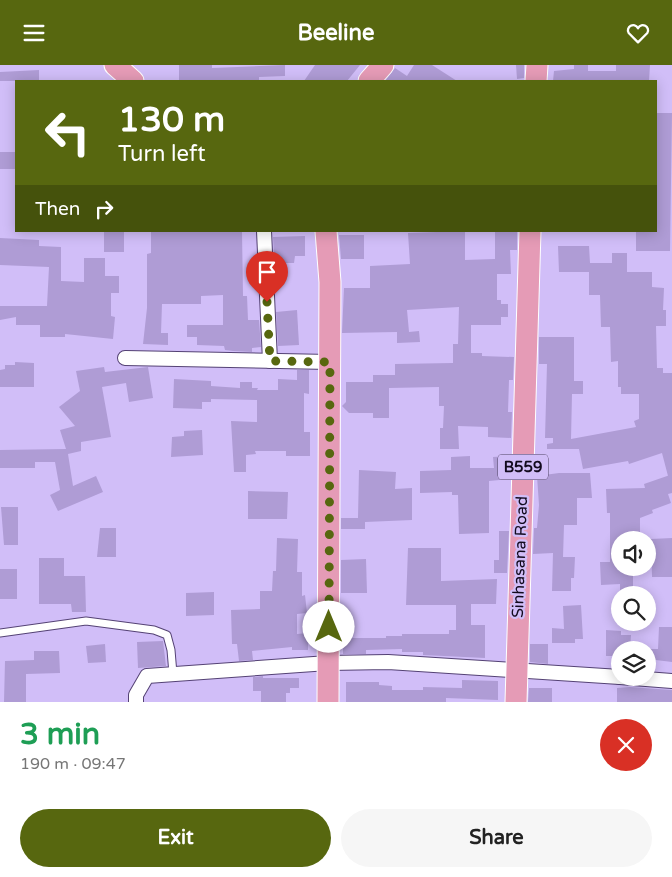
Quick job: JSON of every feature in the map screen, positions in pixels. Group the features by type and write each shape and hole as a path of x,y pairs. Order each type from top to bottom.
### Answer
{"main road":[{"path":"115,65 132,80"},
{"path":"369,80 383,65"},
{"path":"536,80 537,65"},
{"path":"326,232 330,282 328,702"},
{"name":"Sinhasana Road","path":"516,702 530,232"}],"street":[{"path":"264,232 270,361"},
{"path":"125,358 330,362"},
{"path":"136,702 136,695 147,676 328,663 388,662 611,676"},
{"path":"656,680 672,681"}],"lane":[{"path":"0,633 86,621 154,630 167,635 171,650 173,674"}],"building":[{"path":"179,65 212,65 212,68 285,65 285,76 259,77 259,80 179,80"},
{"path":"315,65 360,65 348,80 305,80"},
{"path":"414,65 432,65 455,80 386,80 395,68 407,76"},
{"path":"516,65 524,65 524,78 517,79"},
{"path":"574,65 588,65 588,71 616,71 616,65 650,65 649,80 553,80 554,71 574,69"},
{"path":"39,70 39,80 0,81 0,72"},
{"path":"657,113 672,113 670,251 636,251 636,232 657,232"},
{"path":"0,152 15,152 15,169 0,169"},
{"path":"104,232 124,232 124,252 104,252"},
{"path":"151,232 242,232 243,296 247,296 248,320 259,320 261,347 252,348 252,352 225,350 224,346 197,345 197,337 187,337 187,325 223,325 223,295 201,296 201,304 162,304 161,333 168,333 168,345 143,344 147,308 147,254 151,253"},
{"path":"465,232 465,260 495,259 495,232 517,232 517,250 510,250 511,274 497,274 497,300 501,300 501,304 508,304 508,317 501,317 501,325 471,325 471,353 482,353 482,356 514,357 513,380 509,380 508,412 512,412 511,438 488,437 488,427 458,426 459,449 440,449 440,428 443,428 444,406 439,406 439,387 389,388 389,418 373,418 373,413 349,413 342,406 346,402 346,382 373,382 373,375 395,375 395,364 453,363 453,344 458,344 459,307 407,310 409,332 419,331 420,342 397,343 397,332 342,333 344,288 370,288 370,266 410,264 408,233"},
{"path":"339,235 364,235 364,259 341,259"},
{"path":"305,236 305,256 295,256 294,263 281,263 281,256 274,256 273,237"},
{"path":"0,238 39,240 39,246 61,247 61,281 84,282 84,258 105,258 105,276 119,276 119,293 111,293 111,316 115,317 113,339 65,334 65,337 40,337 40,325 16,325 16,317 0,320 0,306 47,306 49,267 0,265"},
{"path":"558,246 589,246 590,263 612,263 612,253 627,253 627,272 652,272 652,287 664,288 663,310 666,310 666,326 656,326 657,368 663,368 663,373 672,373 672,493 668,494 671,503 652,510 653,513 640,518 640,531 611,531 611,576 633,576 633,586 620,586 620,584 601,585 600,562 610,562 610,513 607,513 606,489 645,488 644,484 668,476 662,453 629,464 628,461 583,469 579,449 547,449 547,444 553,443 553,438 545,438 547,364 539,364 539,337 574,337 574,381 583,381 583,394 572,394 571,439 636,427 634,421 639,419 639,394 621,394 621,387 618,387 618,361 611,362 610,327 601,327 600,295 589,295 589,272 559,272"},
{"path":"297,310 299,345 278,346 276,312"},
{"path":"15,362 34,363 34,387 0,387 0,370 5,369 5,365 15,365"},
{"path":"104,367 105,372 148,367 153,398 129,402 126,383 102,387 111,437 81,442 81,451 68,454 73,486 96,476 103,492 58,511 50,495 60,490 55,462 35,462 35,468 0,468 0,450 66,449 60,430 75,426 59,407 80,391 76,371"},
{"path":"297,370 309,370 309,394 304,393 304,432 310,432 310,456 286,456 286,451 255,451 256,454 246,455 246,472 234,472 231,421 257,422 257,400 211,399 211,402 202,402 202,409 173,408 174,379 211,381 211,386 240,388 240,382 252,382 252,388 258,388 257,390 278,390 278,379 297,380"},
{"path":"202,430 203,455 171,457 172,437 184,436 184,431"},
{"path":"470,456 470,468 494,468 493,457 508,456 510,479 489,481 489,533 459,534 458,495 452,495 452,492 420,493 420,471 451,470 451,457"},
{"path":"359,470 396,472 395,489 412,488 412,520 365,522 365,529 341,529 341,518 358,518"},
{"path":"559,473 590,473 592,498 577,498 577,525 564,525 563,557 575,557 574,578 571,578 571,591 552,591 553,553 533,554 534,528 537,528 539,505 537,476"},
{"path":"248,491 288,492 287,519 248,519"},
{"path":"1,507 18,507 18,545 4,545"},
{"path":"100,528 116,528 116,557 97,557"},
{"path":"499,531 509,531 507,573 494,573 494,560 499,560"},
{"path":"277,538 298,539 297,572 302,572 302,596 305,595 307,613 297,614 297,634 308,633 308,650 292,650 292,647 252,651 253,660 239,661 237,644 232,644 231,610 260,609 260,591 272,591 273,571 276,571"},
{"path":"672,538 672,577 652,577 656,576 656,539"},
{"path":"408,548 441,548 441,581 497,579 496,604 471,604 471,625 485,625 485,658 423,655 423,652 402,652 402,649 366,650 366,654 343,654 343,638 386,638 386,636 402,636 402,634 449,634 449,630 456,630 456,605 406,605"},
{"path":"39,558 64,558 64,576 85,576 86,612 72,612 71,604 39,604"},
{"path":"366,559 367,593 341,593 341,560"},
{"path":"0,569 17,569 17,599 0,599"},
{"path":"214,592 214,615 186,616 186,593"},
{"path":"581,605 583,639 575,639 575,643 552,643 552,628 564,629 563,606"},
{"path":"659,627 672,627 672,662 656,660 656,649 658,649"},
{"path":"606,630 621,631 621,635 631,635 631,641 611,641 611,656 606,656"},
{"path":"163,641 166,666 138,668 137,642"},
{"path":"105,644 106,662 88,663 86,646"},
{"path":"530,644 548,644 548,664 530,662"},
{"path":"34,651 59,651 60,673 26,674 26,702 4,702 5,661 34,660"},
{"path":"263,676 263,678 299,678 299,688 290,688 290,693 286,693 286,702 261,702 261,691 253,691 253,677"},
{"path":"462,680 498,681 498,700 446,698 446,702 346,702 346,682 379,682 379,685 392,686 392,690 423,690 423,687 462,688"},
{"path":"529,688 552,688 552,702 528,702"},
{"path":"617,688 672,690 672,702 617,702"}],"route":[{"path":"267,302 270,361 330,362 329,627"}]}
